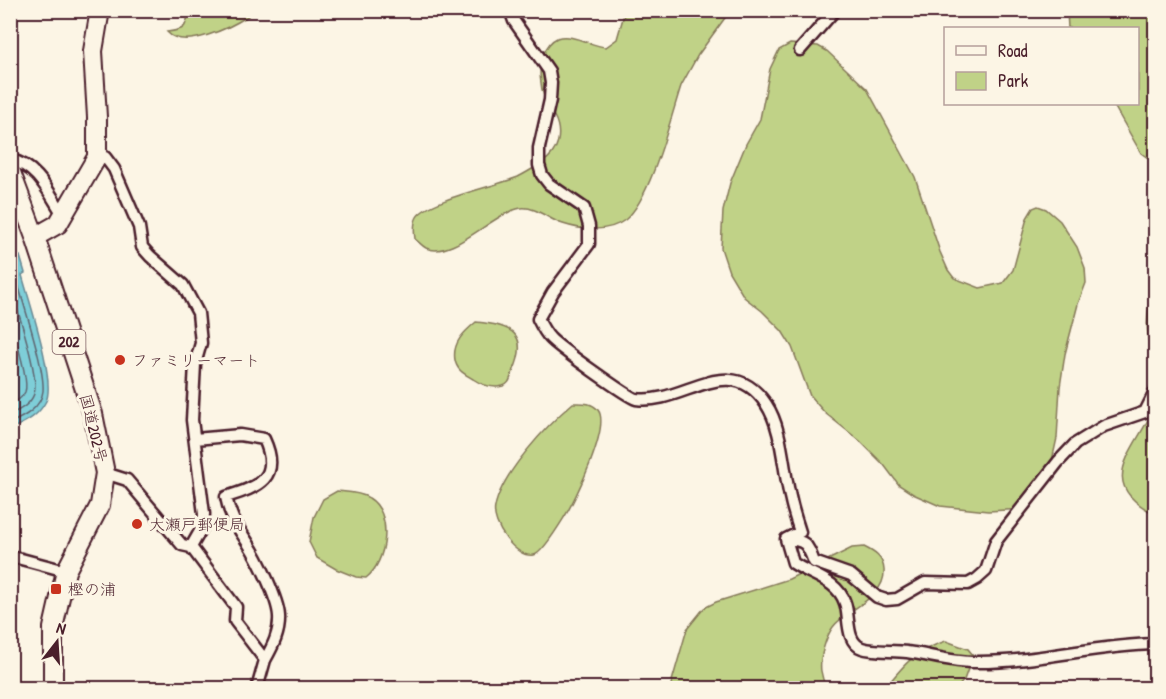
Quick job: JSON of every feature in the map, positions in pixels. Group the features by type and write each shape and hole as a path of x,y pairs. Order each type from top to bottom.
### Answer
{"highway":[{"path":"35,237 58,224 97,157 93,51 100,10"},
{"name":"国道202号","path":"10,170 35,237 93,414 105,473 100,505 66,571 53,628 53,688"}],"street":[{"path":"510,10 514,21 549,71 550,100 539,148 539,165 542,175 549,184 584,208 589,225 589,244 553,292 538,319 549,338 634,399 664,398 716,379 728,379 752,387 770,410 776,427 790,500 800,532 786,539"},
{"path":"800,50 835,10"},
{"path":"97,157 105,157 114,169 139,227 142,247 183,285 198,314 201,343 195,364 192,420 204,526 191,547"},
{"path":"10,160 19,161 38,176 64,216"},
{"path":"786,539 800,540 807,546 814,562 851,575 877,597 886,600 897,598 926,583 968,584 986,571 996,541 1058,462 1076,444 1104,426 1145,412 1155,390"},
{"path":"195,439 240,435 264,439 268,448 271,469 267,477 250,490 226,497 230,515 255,556 270,587 279,614 278,630 265,660 259,688"},
{"path":"105,473 127,480 182,545 191,547 236,607 235,621 265,660"},
{"path":"786,539 793,563 831,584 839,591 845,603 849,631 855,643 861,648 976,662 1008,661 1155,644"},
{"path":"10,556 66,571"}],"green space":[{"path":"247,10 248,16 208,35 184,39 167,32 184,27 189,11"},
{"path":"625,11 730,11 698,55 681,86 651,177 634,210 625,220 603,229 586,229 563,224 532,209 521,208 498,218 448,248 437,250 426,248 415,239 415,222 423,211 448,199 518,177 548,159 556,148 559,135 557,122 545,100 541,83 540,66 545,50 552,41 563,37 606,47 617,39"},
{"path":"1067,11 1155,11 1155,163 1141,153 1114,105 1139,105 1139,27 1068,27"},
{"path":"790,44 818,46 827,51 867,89 915,177 940,252 954,278 980,288 1003,283 1013,270 1027,218 1033,208 1038,206 1046,209 1060,221 1077,247 1085,268 1086,283 1065,354 1060,387 1057,438 1048,479 1036,500 1025,509 988,511 940,506 899,485 884,465 860,441 825,413 810,396 792,347 782,331 744,297 729,272 721,248 723,211 730,183 746,144 760,119 770,69 779,50"},
{"path":"1155,289 1155,371 1148,340 1147,319"},
{"path":"476,322 489,323 508,329 518,340 518,359 510,380 505,385 491,387 484,385 462,372 456,364 457,343"},
{"path":"573,403 590,404 598,410 601,418 596,446 570,508 546,544 534,555 527,555 520,552 506,539 497,522 495,507 499,494 515,465 538,437"},
{"path":"1155,405 1155,514 1136,502 1126,490 1122,477 1131,450"},
{"path":"337,491 369,498 377,505 382,515 385,526 383,550 373,571 366,578 356,577 336,569 317,558 309,542 314,517 323,499"},
{"path":"864,547 880,558 884,570 883,580 872,595 839,620 830,631 821,660 821,671 826,688 670,688 687,629 704,608 716,602 789,579 852,548"},
{"path":"946,641 968,649 973,655 964,680 957,688 885,688 911,659 926,649"}],"water":[{"path":"10,235 25,273 22,275 45,359 48,391 46,401 39,411 11,429"}],"place":[{"name":"ファミリーマート","path":"120,360"},
{"name":"大瀬戸郵便局","path":"137,524"},
{"name":"樫の浦","path":"56,589"}]}
